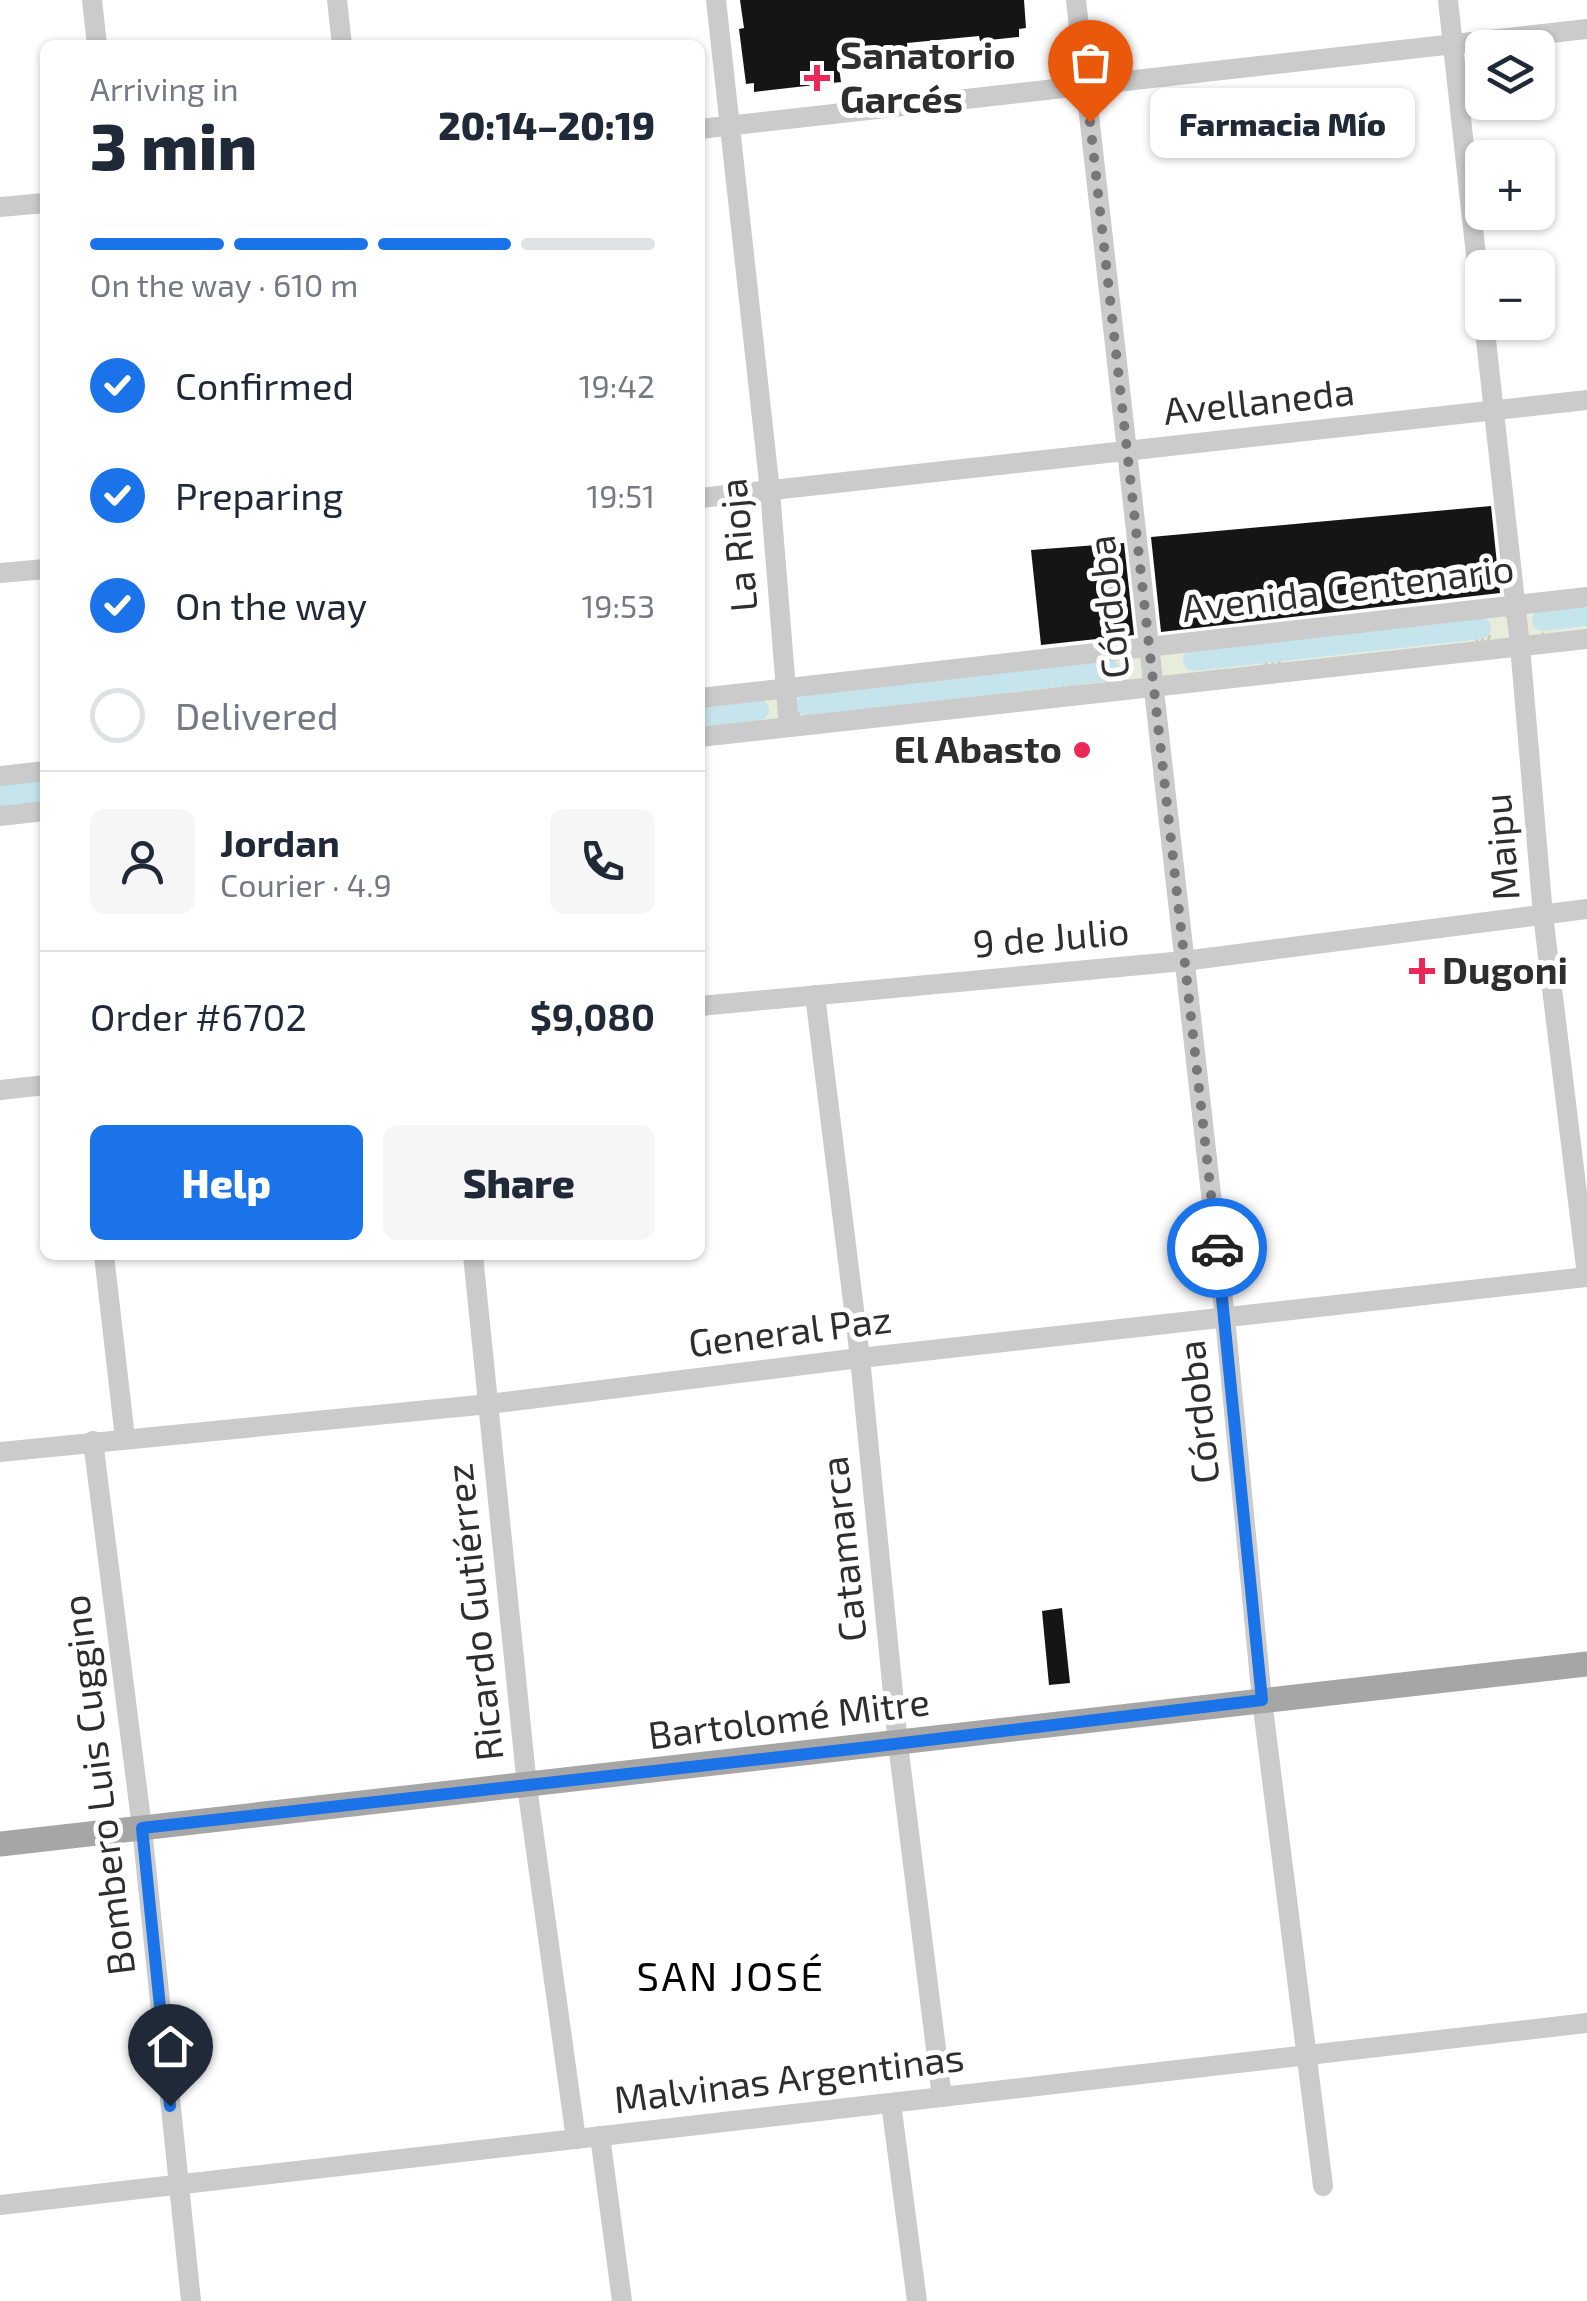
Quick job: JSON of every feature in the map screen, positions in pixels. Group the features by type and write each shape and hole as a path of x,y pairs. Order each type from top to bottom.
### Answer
{"main road":[{"name":"Bartolomé Mitre","path":"0,1844 1587,1664"}],"street":[{"path":"92,0 96,40"},
{"path":"337,0 341,40"},
{"name":"La Rioja","path":"716,0 770,491 789,727"},
{"name":"Córdoba","path":"1076,0 1225,1318 1262,1700 1323,2186"},
{"path":"1448,0 1475,250"},
{"path":"705,129 1587,30"},
{"path":"0,208 40,204"},
{"name":"Maipu","path":"1486,340 1520,646 1543,914 1587,1276"},
{"name":"Avellaneda","path":"705,498 1587,400"},
{"path":"0,574 40,570"},
{"name":"Avenida Centenario","path":"705,697 1587,597"},
{"name":"Avenida Centenario","path":"705,735 1587,639"},
{"path":"0,776 40,772"},
{"path":"0,816 40,812"},
{"name":"9 de Julio","path":"705,1005 1184,960 1587,910"},
{"name":"Catamarca","path":"815,994 860,1358 898,1744 942,2097"},
{"path":"0,1090 40,1086"},
{"path":"105,1260 125,1438"},
{"name":"Ricardo Gutiérrez","path":"474,1260 527,1786 576,2139"},
{"name":"General Paz","path":"0,1452 489,1404 1587,1276"},
{"name":"Bombero Luis Cuggino","path":"93,1441 142,1828 191,2301"},
{"name":"Malvinas Argentinas","path":"0,2205 1587,2023"},
{"path":"892,2103 917,2301"},
{"path":"600,2136 622,2301"}],"green space":[{"path":"1587,601 1587,634 705,731 705,700"}],"building":[{"path":"740,0 1024,0 1026,28 1019,29 1019,37 980,41 979,36 907,43 910,69 873,73 872,57 838,61 841,82 754,92 754,83 746,84 739,29 744,28"},
{"path":"1491,506 1500,593 1161,632 1151,537"},
{"path":"1124,543 1134,635 1041,645 1031,550"},
{"path":"1062,1608 1070,1683 1049,1685 1042,1611"}],"waterway":[{"path":"1543,620 1587,615"},
{"path":"1194,660 1480,628"},
{"path":"807,705 1109,670"},
{"path":"705,716 758,710"},
{"path":"0,796 40,792"}],"way so far":[{"path":"1090,122 1217,1248"}],"place":[{"name":"Sanatorio Garcés","path":"817,78"},
{"name":"Farmacia Mío","path":"1090,122"},
{"name":"El Abasto","path":"1082,750"},
{"name":"Dugoni","path":"1422,971"}],"district":[{"name":"SAN JOSÉ","path":"731,1977"}],"route":[{"path":"170,2106 142,1828 1262,1700 1217,1248"}]}
